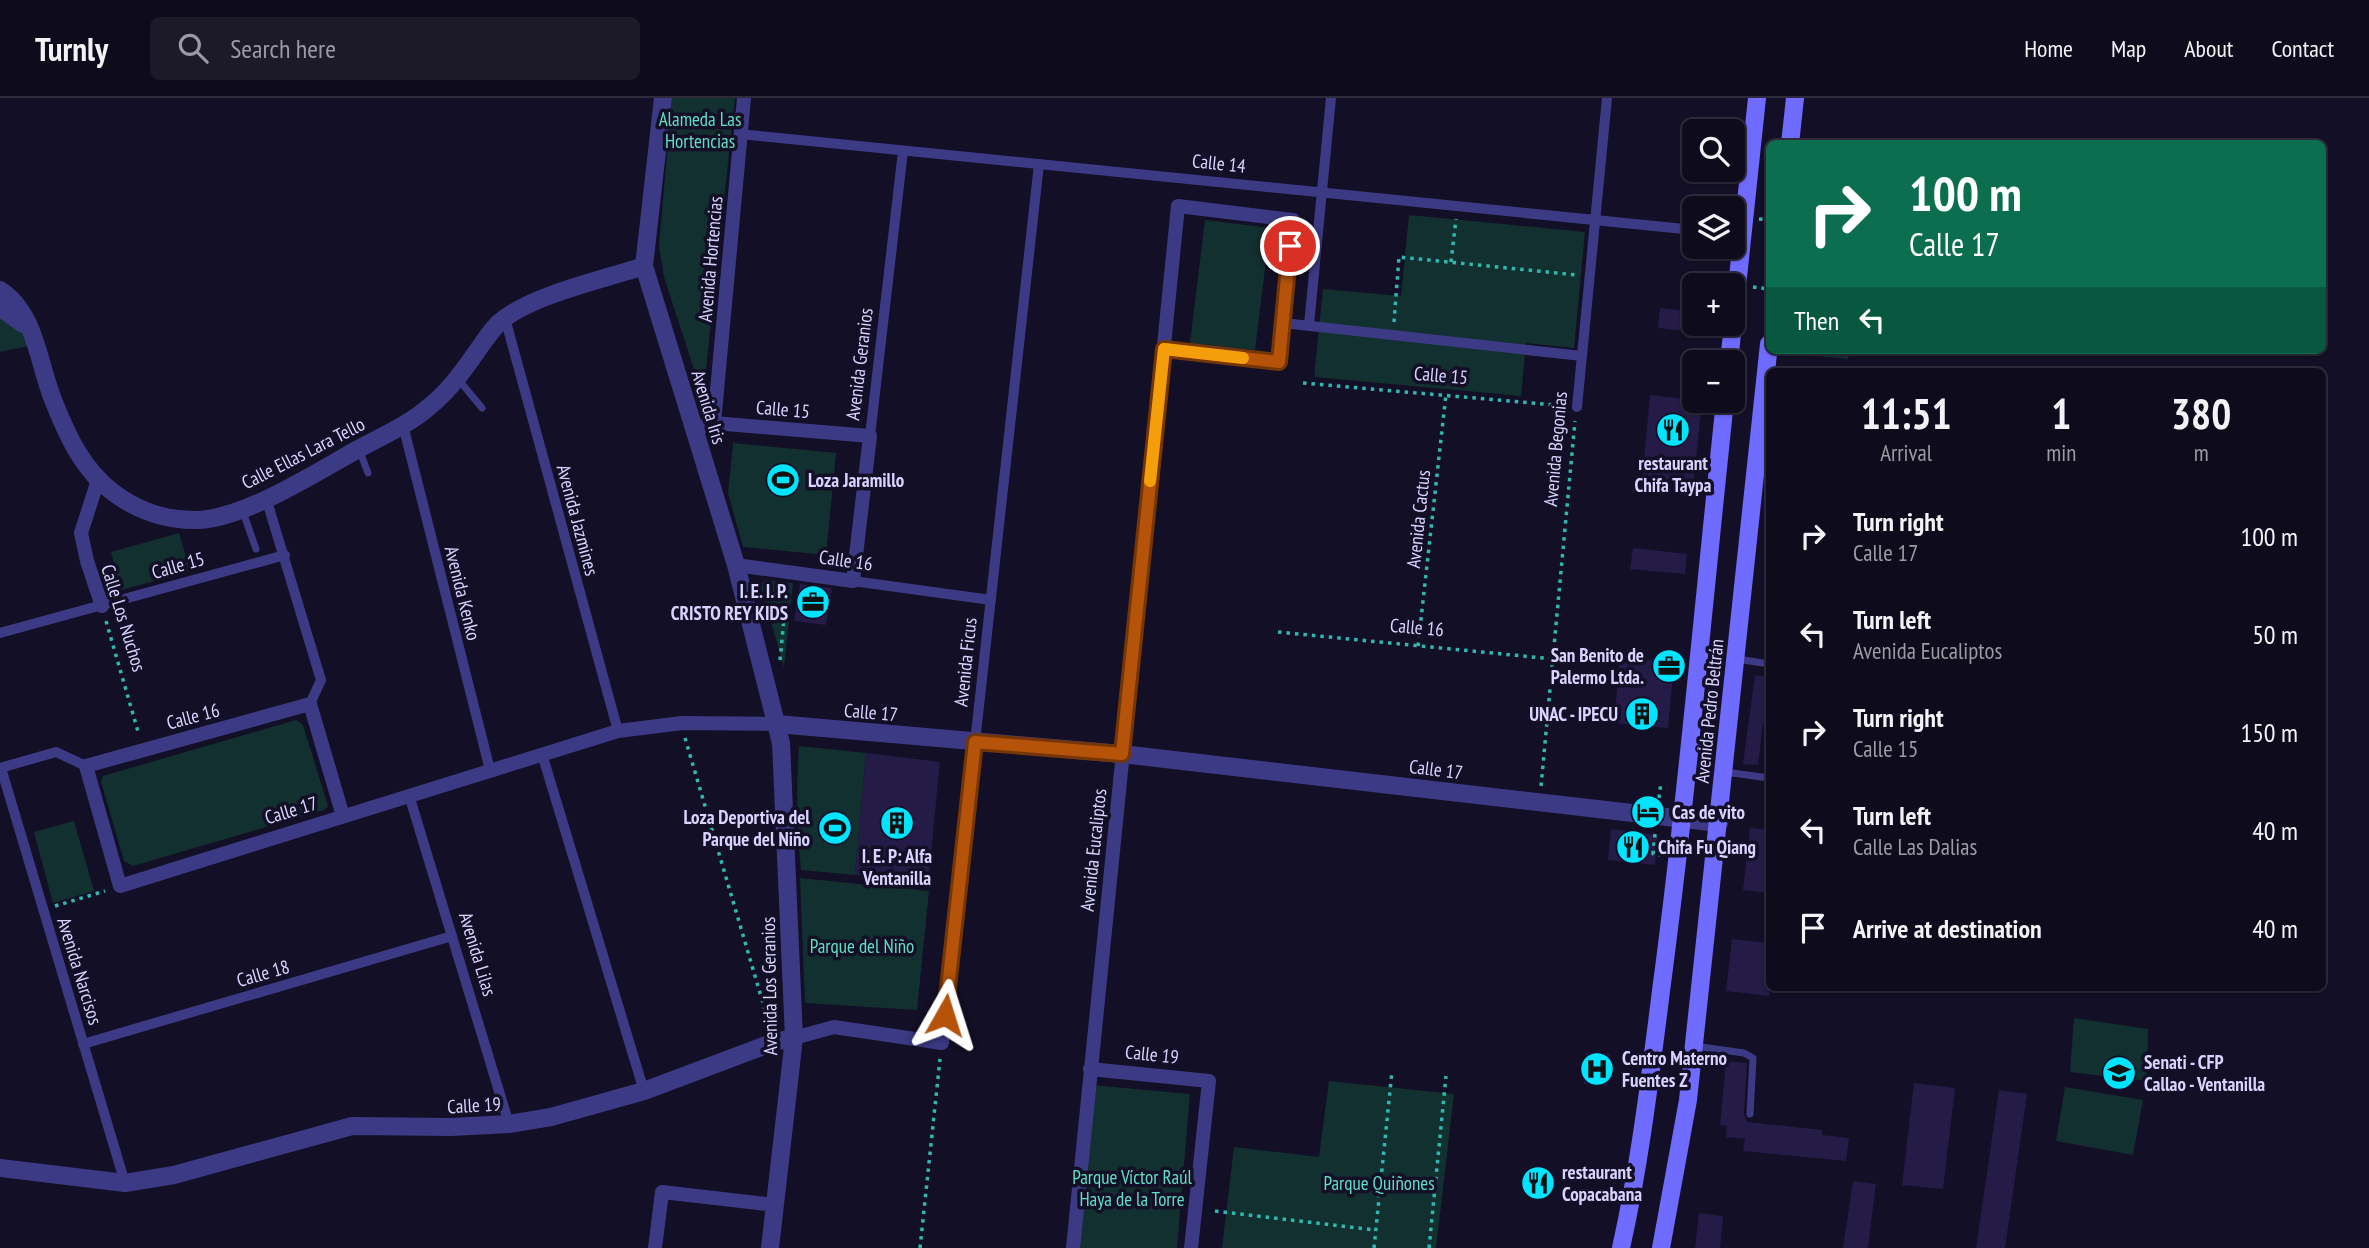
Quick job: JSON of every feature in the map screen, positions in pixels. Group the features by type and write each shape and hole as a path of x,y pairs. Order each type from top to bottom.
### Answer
{"main road":[{"path":"1742,196 1756,98"},
{"path":"1790,140 1795,98"},
{"path":"1730,350 1735,259"},
{"name":"Avenida Pedro Beltrán","path":"1661,1248 1680,1149 1694,1046 1766,373"},
{"name":"Avenida Pedro Beltrán","path":"1621,1248 1642,1142 1682,819 1724,413"}],"street":[{"name":"Avenida Iris","path":"663,98 644,266 736,565 777,724"},
{"name":"Avenida Hortencias","path":"714,422 744,98"},
{"path":"1309,325 1331,98"},
{"name":"Avenida Begonias","path":"1577,407 1606,98"},
{"name":"Calle 14","path":"740,134 1682,229"},
{"name":"Avenida Geranios","path":"853,581 903,151"},
{"name":"Avenida Ficus","path":"942,1043 1039,164"},
{"name":"Avenida Eucaliptos","path":"1073,1248 1178,206 1293,220 1283,323"},
{"name":"Calle Ellas Lara Tello","path":"0,290 18,305 30,331 52,396 85,465 98,480 131,504 163,517 199,520 219,517 266,498 359,449 430,407 458,378 493,329 525,306 644,266"},
{"path":"0,307 30,331"},
{"name":"Avenida Jazmines","path":"505,318 618,731"},
{"path":"1164,349 1279,362 1283,323 1582,356"},
{"name":"Calle 15","path":"695,429 714,422 870,436"},
{"name":"Avenida Kenko","path":"402,425 490,770"},
{"name":"Calle Los Nuchos","path":"98,480 81,533 102,606"},
{"path":"266,498 321,680 310,704 343,816"},
{"name":"Calle 15","path":"0,633 285,555"},
{"name":"Calle 16","path":"736,565 991,600"},
{"name":"Calle 16","path":"86,766 310,704"},
{"name":"Calle 17","path":"120,886 618,731 682,723 777,724 1122,754 1719,823"},
{"name":"Avenida Los Geranios","path":"770,1248 794,1038 777,724"},
{"path":"0,768 57,752 86,766 120,886"},
{"path":"542,754 644,1091"},
{"name":"Avenida Narcisos","path":"0,768 125,1183"},
{"name":"Avenida Lilas","path":"409,795 509,1124"},
{"name":"Calle 18","path":"83,1044 452,936"},
{"name":"Calle 19","path":"0,1168 125,1183 174,1175 352,1126 451,1128 509,1124 551,1117 644,1091 774,1042 834,1027 942,1043"},
{"name":"Calle 19","path":"1090,1069 1209,1082 1191,1248"},
{"path":"655,1248 662,1192 775,1205"}],"lane":[{"path":"458,378 482,408"},
{"path":"359,449 368,473"},
{"path":"242,508 256,549"},
{"path":"1736,659 1766,664"},
{"path":"1724,772 1766,778"},
{"path":"1694,1046 1744,1052 1754,1058 1750,1114"}],"path":[{"path":"1451,262 1457,206"},
{"path":"1393,335 1399,257 1590,276"},
{"name":"Calle 15","path":"1303,383 1577,407"},
{"name":"Avenida Cactus","path":"1418,647 1446,394"},
{"name":"Avenida Begonias","path":"1539,803 1577,407"},
{"path":"780,662 789,572"},
{"name":"Calle Los Nuchos","path":"102,606 143,750"},
{"name":"Calle 16","path":"1278,632 1553,659"},
{"path":"682,723 774,1042"},
{"path":"43,910 120,886"},
{"path":"920,1248 942,1043"},
{"path":"1374,1248 1392,1071"},
{"path":"1430,1248 1446,1076"},
{"path":"1215,1210 1375,1230"}],"green space":[{"name":"Alameda Las Hortencias","path":"672,98 735,98 703,397 664,277 659,245"},
{"path":"1409,215 1585,232 1574,348 1526,343 1521,396 1314,377 1323,289 1401,296"},
{"path":"1205,220 1270,228 1255,350 1190,343"},
{"path":"0,314 16,322 33,345 0,352"},
{"path":"1797,354 1849,354 1848,359"},
{"path":"733,443 836,453 826,555 743,547 728,493"},
{"path":"179,533 190,571 121,590 111,552"},
{"path":"765,580 793,583 784,667 760,585"},
{"path":"296,720 303,725 328,806 324,810 133,866 124,861 101,782 103,776"},
{"name":"Loza Deportiva del Parque del Niño","path":"799,746 866,753 855,875 801,870 797,808"},
{"path":"74,821 94,891 53,903 34,832"},
{"name":"Parque del Niño","path":"800,878 929,891 917,1010 805,1003"},
{"path":"2074,1018 2148,1029 2147,1081 2070,1072"},
{"name":"Parque Quiñones","path":"1329,1081 1454,1094 1436,1248 1222,1248 1234,1147 1319,1157"},
{"name":"Parque Víctor Raúl Haya de la Torre","path":"1092,1085 1190,1094 1177,1248 1077,1248"},
{"path":"2065,1087 2143,1100 2133,1155 2056,1141"}],"building":[{"path":"1660,308 1682,311 1682,331 1658,328"},
{"path":"1650,395 1682,399 1682,413 1701,413 1693,488 1642,482"},
{"path":"1633,548 1687,554 1685,574 1630,569"},
{"name":"I. E. I. P. CRISTO REY KIDS","path":"800,584 832,588 826,625 794,621"},
{"path":"1620,657 1674,663 1668,728 1614,723"},
{"path":"1755,675 1766,677 1766,724 1763,723 1758,765 1743,764"},
{"name":"I. E. P: Alfa Ventanilla","path":"866,753 940,762 928,883 855,875"},
{"path":"1750,828 1766,830 1766,893 1743,890"},
{"name":"Chifa Fu Qiang","path":"1611,829 1658,835 1655,865 1608,860"},
{"path":"1732,939 1766,943 1766,991 1769,991 1769,996 1726,991"},
{"name":"Centro Materno Fuentes Z","path":"1586,1053 1610,1054 1607,1086 1584,1084"},
{"path":"1726,1061 1747,1063 1744,1114 1747,1122 1822,1130 1822,1135 1849,1138 1846,1161 1743,1151 1745,1139 1726,1137 1727,1126 1720,1125"},
{"path":"1914,1083 1955,1088 1943,1189 1902,1185"},
{"path":"1999,1090 2027,1094 2005,1248 1976,1248"},
{"path":"1853,1181 1876,1184 1868,1248 1843,1248"},
{"path":"1699,1213 1723,1216 1720,1248 1695,1248"}],"slow traffic":[{"path":"1150,481 1164,349 1243,358"}],"place":[{"name":"restaurant Chifa Taypa","path":"1673,430"},
{"name":"Loza Jaramillo","path":"783,480"},
{"name":"I. E. I. P. CRISTO REY KIDS","path":"813,602"},
{"name":"San Benito de Palermo Ltda.","path":"1669,666"},
{"name":"UNAC - IPECU","path":"1642,714"},
{"name":"Cas de vito","path":"1648,812"},
{"name":"I. E. P: Alfa Ventanilla","path":"897,823"},
{"name":"Loza Deportiva del Parque del Niño","path":"835,828"},
{"name":"Chifa Fu Qiang","path":"1633,847"},
{"name":"Centro Materno Fuentes Z","path":"1597,1069"},
{"name":"Senati - CFP Callao - Ventanilla","path":"2119,1073"},
{"name":"restaurant Copacabana","path":"1538,1183"}],"route":[{"path":"945,1015 975,742 1122,754 1164,349 1279,362 1290,246"}]}
